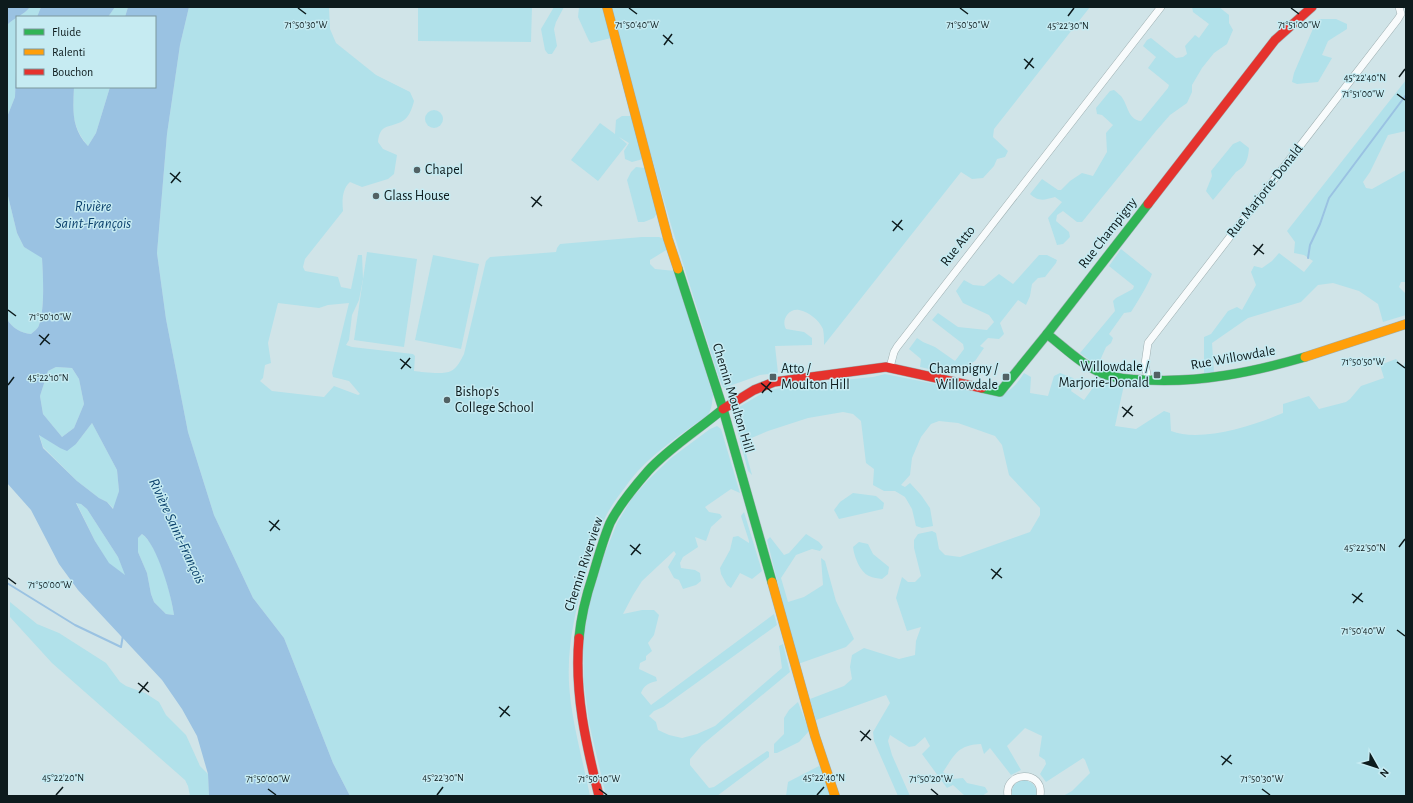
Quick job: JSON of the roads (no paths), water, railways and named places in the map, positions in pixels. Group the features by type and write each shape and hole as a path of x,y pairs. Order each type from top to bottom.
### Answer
{"street":[{"name":"Chemin Moulton Hill","path":"607,7 668,239 722,409 815,736 835,796"},
{"name":"Rue Atto","path":"890,368 894,352 897,347 1161,7"},
{"name":"Rue Champigny","path":"890,368 1000,392 1047,334 1275,40 1312,7"},
{"name":"Rue Marjorie-Donald","path":"1148,380 1145,364 1148,343 1398,19 1401,14 1399,7"},
{"name":"Rue Willowdale","path":"1047,334 1094,369 1104,374 1119,378 1148,380 1199,380 1247,373 1292,361 1406,324"},
{"path":"722,409 754,390 774,382 890,368"},
{"name":"Chemin Riverview","path":"599,796 582,722 578,682 577,659 580,623 584,600 610,522 620,506 648,472 670,451 704,426 722,409"},
{"path":"1008,796 1008,786 1017,777 1024,776 1036,780 1039,786 1040,796"}],"water":[{"path":"7,7 30,7 19,16 16,16 16,18 7,25"},
{"path":"41,7 115,7 109,16 37,16"},
{"name":"Rivière Saint-François","path":"128,7 189,7 180,45 167,134 157,253 166,319 188,432 214,515 253,598 284,638 333,763 350,796 209,796 208,774 197,736 182,709 162,680 78,590 59,564 31,510 7,483 7,319 17,330 31,334 37,329 41,318 43,292 42,258 24,247 17,233 7,192 7,117 15,97 16,71 16,88 74,88 74,118 78,132 88,146 96,133 110,88 156,88 156,16 125,16","holes":["56,367 72,368 79,379 84,404 74,428 62,437 43,414 40,396 48,371","92,423 117,470 119,491 113,509 107,502 99,498 77,481 43,448 39,435 67,451 76,444","76,503 81,504 87,509 118,557 125,575 109,563 95,541","142,534 148,540 158,559 167,584 174,615 166,614 154,602 147,573 138,552 138,538"]}],"waterway":[{"path":"1308,258 1310,245 1320,224 1329,198 1406,95"},
{"path":"7,583 75,625 121,647 123,635"}],"place":[{"name":"Chapel","path":"417,170"},
{"name":"Glass House","path":"376,196"},
{"name":"Willowdale / Marjorie-Donald","path":"1157,375"},
{"name":"Atto / Moulton Hill","path":"773,377"},
{"name":"Champigny / Willowdale","path":"1006,377"},
{"name":"Bishop's College School","path":"447,400"}]}
